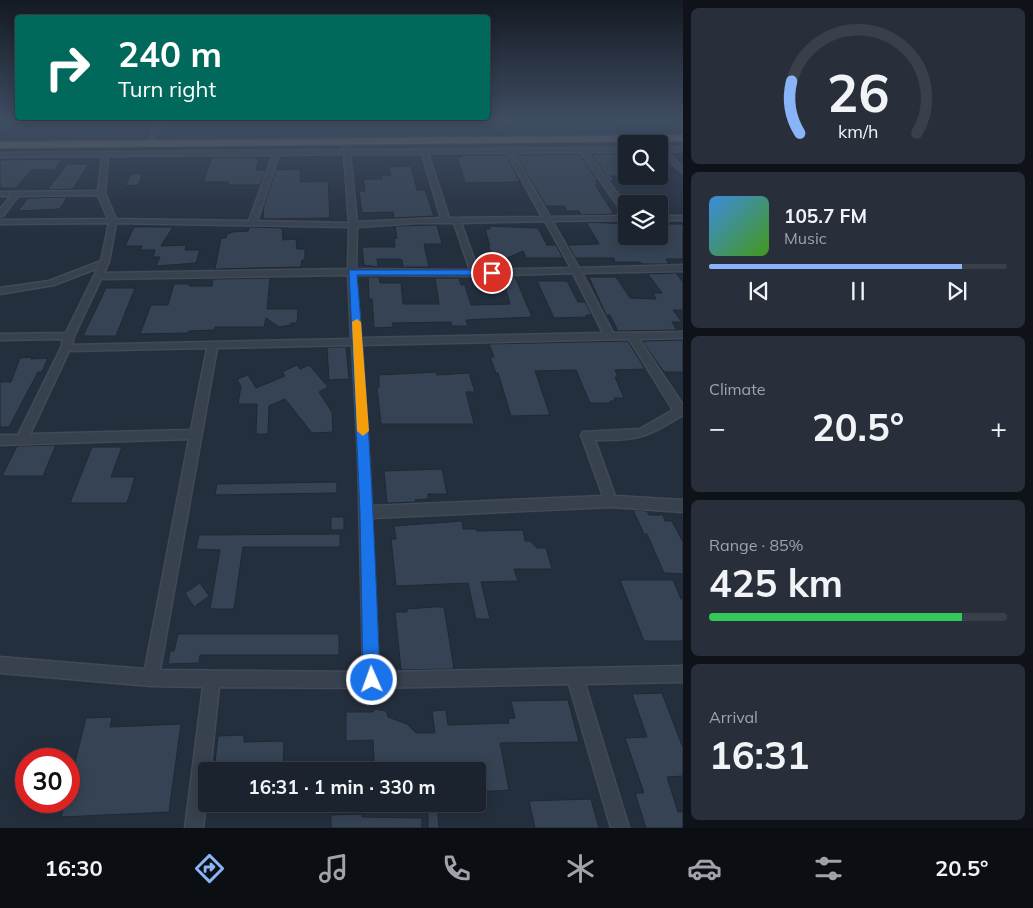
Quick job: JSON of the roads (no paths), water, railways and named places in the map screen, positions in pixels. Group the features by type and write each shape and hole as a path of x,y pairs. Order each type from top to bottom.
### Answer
{"street":[{"path":"22,439 105,262 113,220 101,193 104,160"},
{"path":"252,223 274,160"},
{"path":"347,160 353,225 352,272 358,342 367,512 372,680"},
{"path":"427,160 446,221"},
{"path":"514,160 576,270 609,336"},
{"path":"589,160 618,200"},
{"path":"671,160 683,171"},
{"path":"0,214 17,193"},
{"path":"0,194 101,193"},
{"path":"0,222 113,220 353,225 446,221 618,218"},
{"path":"668,218 683,218"},
{"path":"457,221 475,274"},
{"path":"0,291 51,283 105,262"},
{"path":"98,276 352,272 475,274 683,268"},
{"path":"66,348 683,335"},
{"path":"0,337 69,336"},
{"path":"611,500 587,435 627,435 639,433 679,412 681,409 632,336"},
{"path":"151,678 212,346"},
{"path":"0,440 195,434"},
{"path":"367,512 509,507 611,500 683,506"},
{"path":"0,665 151,678 212,680 372,680 683,674"},
{"path":"575,676 620,828"},
{"path":"194,828 212,680"}]}
